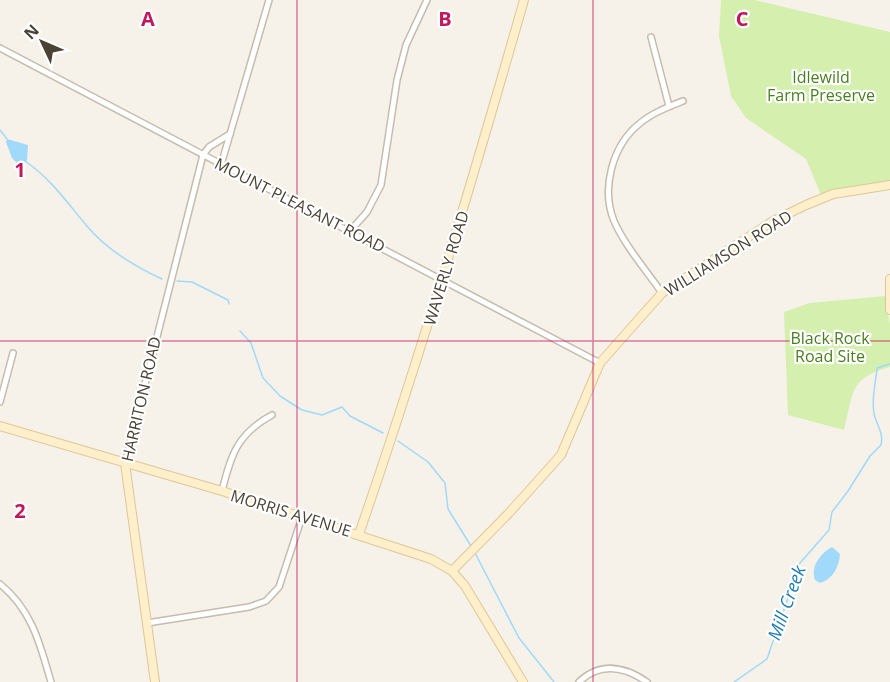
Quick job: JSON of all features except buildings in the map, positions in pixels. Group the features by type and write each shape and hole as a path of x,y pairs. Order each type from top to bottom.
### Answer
{"street":[{"path":"221,165 269,0"},
{"path":"351,231 376,196 384,175 399,70 406,45 427,0"},
{"name":"WAVERLY ROAD","path":"359,534 407,396 443,280 524,0"},
{"path":"651,37 669,106"},
{"name":"MOUNT PLEASANT ROAD","path":"0,48 600,363"},
{"path":"662,293 616,224 611,210 608,186 619,149 637,125 669,106 683,101"},
{"path":"203,155 209,147 230,134"},
{"name":"HARRITON ROAD","path":"155,682 125,463 203,155"},
{"name":"WILLIAMSON ROAD","path":"452,571 561,454 600,363 662,293 773,221 806,205 833,194 890,185"},
{"path":"890,279 890,310"},
{"path":"0,402 13,353"},
{"path":"222,491 237,446 251,428 272,415"},
{"name":"MORRIS AVENUE","path":"0,426 222,491 430,559 452,571 465,586 523,682"},
{"path":"147,623 249,607 266,601 279,587 302,517"},
{"path":"0,584 13,594 30,617 51,682"},
{"path":"579,682 606,667 622,668 647,682"}],"green space":[{"name":"Idlewild Farm Preserve","path":"721,0 755,0 890,32 890,182 855,186 821,195 806,159 746,118 731,96 719,36"},
{"name":"Black Rock Road Site","path":"885,296 890,325 890,367 867,376 855,388 844,430 788,415 784,312 810,303"}],"water":[{"path":"7,139 28,145 27,161 20,166 12,158"},
{"path":"832,547 840,554 838,563 832,575 820,583 815,580 815,565 820,556"}],"waterway":[{"path":"0,130 7,139"},
{"path":"25,161 50,183 102,241 132,263 162,279"},
{"path":"177,281 192,282 228,300 229,304"},
{"path":"240,331 251,343 263,378 280,396 302,410 322,415 342,407 350,416 383,433"},
{"name":"Mill Creek","path":"734,682 767,659 800,563 829,530 832,512 870,456 881,445 881,432 874,413 873,396 877,368 890,364"},
{"path":"398,441 428,462 445,483 448,509 471,546"},
{"path":"475,553 519,638 554,682"}]}
